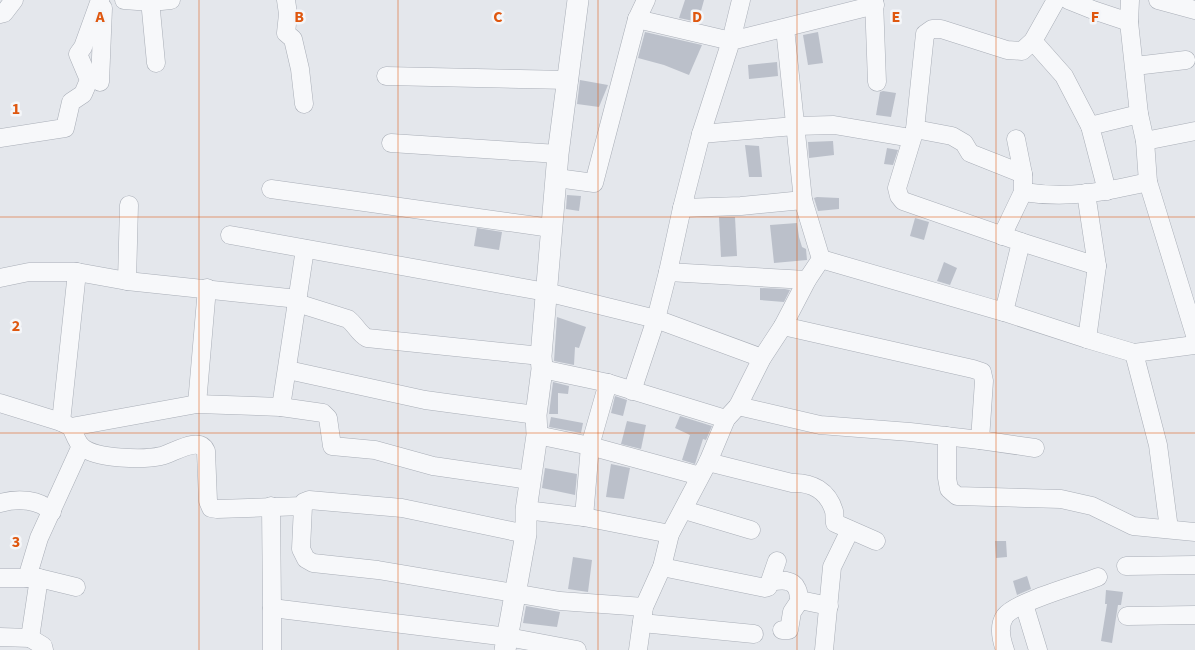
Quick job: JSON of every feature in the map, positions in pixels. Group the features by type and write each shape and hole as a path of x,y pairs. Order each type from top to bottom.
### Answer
{"street":[{"path":"0,14 4,13 14,0"},
{"path":"100,82 101,0"},
{"path":"0,138 64,128 71,102 83,94 89,80 78,54 83,47 101,0"},
{"path":"124,0 171,0"},
{"path":"286,0 288,14 286,33 293,39 300,69 304,104"},
{"path":"506,643 526,534 526,510 536,425 558,154 578,0"},
{"path":"557,178 594,183 637,19 646,0"},
{"path":"632,391 656,319 701,134 742,0"},
{"path":"1056,0 1033,41 1022,50 1007,50 941,29 932,29 925,34 913,133 897,188 899,196 903,201 1002,236 1097,266"},
{"path":"1068,0 1129,22"},
{"path":"1130,0 1129,22 1145,141 1148,182 1195,335"},
{"path":"1158,0 1195,10"},
{"path":"151,1 156,63"},
{"path":"637,19 731,41 785,28 875,2 877,82"},
{"path":"785,28 802,200 821,259"},
{"path":"1033,41 1064,76 1090,126 1107,191"},
{"path":"1135,66 1186,60"},
{"path":"386,76 568,80"},
{"path":"1090,126 1140,114"},
{"path":"701,134 795,126 834,125 952,136 964,142 970,153 1024,174"},
{"path":"1145,141 1195,131"},
{"path":"1002,236 1023,192 1024,174 1016,139"},
{"path":"391,143 558,154"},
{"path":"1023,192 1047,196 1075,195 1086,192 1107,191 1148,182"},
{"path":"271,190 551,228"},
{"path":"1086,192 1097,266 1087,339"},
{"path":"682,208 741,206 802,200"},
{"path":"127,281 129,205"},
{"path":"230,235 546,292 656,319 762,358"},
{"path":"1004,312 1021,242"},
{"path":"281,407 305,249"},
{"path":"638,650 643,615 662,567 670,534 684,510 726,420 738,406 762,358 783,326 807,280 821,259"},
{"path":"821,259 1004,312 1134,353 1195,345"},
{"path":"0,278 29,272 77,272 127,281 207,288 298,301 348,319 360,334 368,338 541,362 726,420"},
{"path":"77,272 66,425 81,446 94,454 148,458 163,456 184,446 201,445 205,447 206,451 208,501 211,508 303,506"},
{"path":"668,272 807,280"},
{"path":"197,404 207,288"},
{"path":"783,326 982,372 984,381 980,440"},
{"path":"1134,353 1158,445 1169,529"},
{"path":"288,370 536,425 590,446 704,469 792,483 802,482 812,485 827,496 834,512 835,523 876,541"},
{"path":"584,517 590,446 608,383"},
{"path":"0,403 66,425 197,404 281,407 323,413 328,418 332,446 375,450 433,466 530,480"},
{"path":"738,406 820,425 947,436 1036,448"},
{"path":"947,436 947,478 949,490 957,496 1061,499 1092,506 1133,526 1195,532"},
{"path":"30,638 33,578 40,538 81,446"},
{"path":"526,534 402,508 310,500 304,502 303,506 301,549 306,559 312,563 378,570 754,634"},
{"path":"0,503 36,501 46,506 52,512"},
{"path":"271,506 272,650"},
{"path":"526,510 584,517 670,534"},
{"path":"684,510 751,530"},
{"path":"824,650 832,567 850,530"},
{"path":"662,567 768,588 777,560"},
{"path":"1126,566 1195,565"},
{"path":"1005,650 1000,637 1001,625 1006,616 1024,604 1098,577"},
{"path":"0,578 33,578 76,587"},
{"path":"771,582 792,582 796,586 800,600 792,612 789,630 782,630"},
{"path":"800,600 829,606"},
{"path":"1024,604 1038,650"},
{"path":"272,608 506,643 577,650"},
{"path":"1127,616 1195,615"},
{"path":"0,637 30,638 43,646 44,650"}],"building":[{"path":"685,0 704,0 698,22 679,18"},
{"path":"645,32 702,45 689,75 664,65 638,58"},
{"path":"818,32 823,63 808,65 803,35"},
{"path":"777,62 778,76 749,79 748,65"},
{"path":"580,80 608,85 599,107 577,104"},
{"path":"880,92 896,93 891,117 876,115"},
{"path":"833,141 834,155 809,158 808,142"},
{"path":"745,145 759,146 762,177 749,177"},
{"path":"887,148 898,150 893,165 884,164"},
{"path":"567,195 581,196 579,211 566,209"},
{"path":"814,198 839,198 839,209 818,211"},
{"path":"719,217 735,217 737,256 721,257"},
{"path":"915,218 929,222 924,240 910,236"},
{"path":"797,223 802,247 806,249 807,260 774,263 770,225"},
{"path":"477,228 502,232 499,250 474,246"},
{"path":"944,262 957,268 950,285 937,281"},
{"path":"760,288 790,290 784,302 760,300"},
{"path":"557,317 586,327 579,348 575,347 574,365 554,361"},
{"path":"553,382 569,386 568,394 558,393 558,414 549,414"},
{"path":"615,396 627,400 623,416 611,413"},
{"path":"680,416 712,426 706,440 703,439 695,464 682,460 690,435 675,428"},
{"path":"551,417 583,423 581,433 549,427"},
{"path":"627,421 646,425 641,449 621,444"},
{"path":"611,464 630,468 624,499 606,497"},
{"path":"545,468 577,474 575,495 542,488"},
{"path":"995,541 1006,541 1007,557 996,558"},
{"path":"573,557 592,560 588,592 568,589"},
{"path":"1027,576 1031,589 1017,595 1013,581"},
{"path":"1106,590 1123,592 1121,605 1118,605 1112,643 1101,641 1107,604 1105,604"},
{"path":"526,606 560,612 557,627 523,623"}]}
